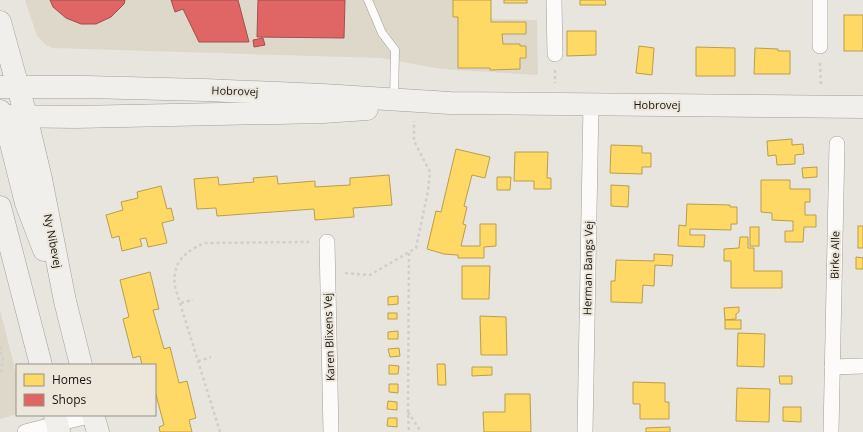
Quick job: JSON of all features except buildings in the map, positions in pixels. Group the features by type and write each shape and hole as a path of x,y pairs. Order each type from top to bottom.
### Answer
{"main road":[{"path":"0,22 7,103"},
{"name":"Hobrovej","path":"7,103 109,100 205,90 323,95 400,104"},
{"name":"Hobrovej","path":"7,103 323,112 400,104 450,103 863,107"},
{"name":"Ny Nibevej","path":"7,103 41,179 65,301 81,364"},
{"path":"0,207 42,364"},
{"path":"93,416 98,432"}],"street":[{"path":"554,0 555,54"},
{"path":"820,0 820,46"},
{"name":"Herman Bangs Vej","path":"585,432 591,104"},
{"name":"Birke Alle","path":"831,432 837,144"},
{"name":"Karen Blixens Vej","path":"327,242 331,432"},
{"path":"832,367 863,366"},
{"path":"25,432 89,416"}],"lane":[{"path":"368,0 382,33 395,50 400,104"}],"path":[{"path":"328,272 370,275 416,248 428,191 430,172 414,141 400,104"},
{"path":"220,432 175,287 175,267 184,255 193,248 204,243 327,242"},
{"path":"409,252 409,432"},
{"path":"180,303 193,300"},
{"path":"0,346 3,360 0,376"},
{"path":"198,360 211,356"},
{"path":"408,412 421,432"}],"shaded area":[{"path":"25,0 491,0 491,19 537,20 538,75 441,69 381,58 52,48 46,45 37,36"},
{"path":"0,310 16,373 16,414 0,419"}]}
